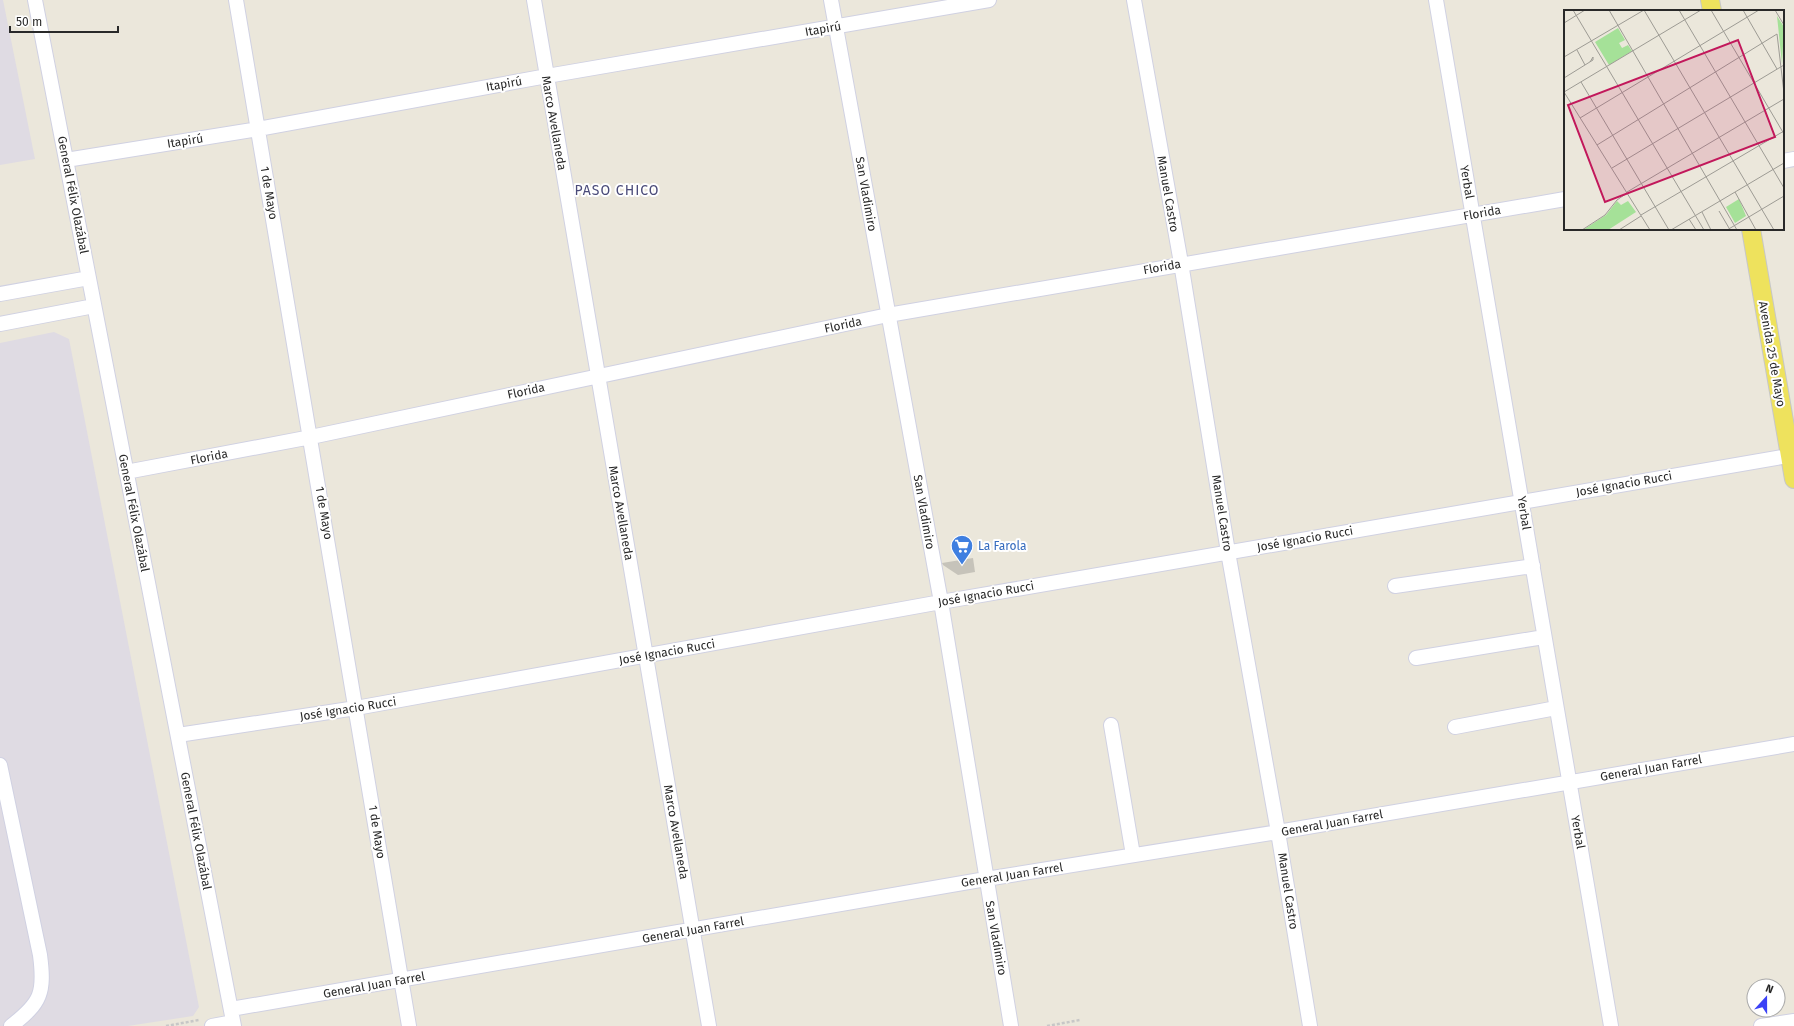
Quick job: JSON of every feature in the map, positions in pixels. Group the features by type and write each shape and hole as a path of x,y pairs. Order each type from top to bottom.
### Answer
{"main road":[{"path":"1710,0 1712,10"},
{"name":"Avenida 25 de Mayo","path":"1750,230 1792,455 1794,479"}],"street":[{"name":"General Félix Olazábal","path":"35,0 233,1019"},
{"name":"1 de Mayo","path":"236,0 311,437 409,1026"},
{"name":"Marco Avellaneda","path":"534,0 709,1026"},
{"name":"San Vladimiro","path":"831,0 940,602 1011,1026"},
{"name":"Itapirú","path":"66,160 258,129 546,76 989,0"},
{"name":"Manuel Castro","path":"1134,0 1181,263 1228,552 1278,832 1310,1026"},
{"name":"Yerbal","path":"1436,0 1611,1026"},
{"path":"1784,161 1794,159"},
{"name":"Florida","path":"126,472 311,437 888,315 1181,263 1564,199"},
{"path":"0,294 89,278"},
{"path":"0,324 94,306"},
{"name":"José Ignacio Rucci","path":"178,736 356,708 940,602 1792,455"},
{"path":"1395,586 1533,566"},
{"path":"1416,658 1544,637"},
{"path":"1455,726 1556,708"},
{"path":"1111,725 1133,855"},
{"name":"General Juan Farrel","path":"212,1026 233,1019 401,980 986,879 1278,832 1794,744"},
{"path":"0,765 40,955 42,972 40,992 36,1003 28,1013 11,1026"},
{"path":"1761,1026 1794,1021"}],"path":[{"path":"1047,1026 1080,1020"}],"shaded area":[{"path":"0,0 3,0 35,159 0,165"},
{"path":"54,332 69,339 199,1007 193,1016 128,1026 0,1026 0,343"}],"building":[{"name":"La Farola","path":"973,558 975,572 958,575 942,563"}],"place":[{"name":"La Farola","path":"962,566"}],"district":[{"name":"PASO CHICO","path":"617,190"}]}
